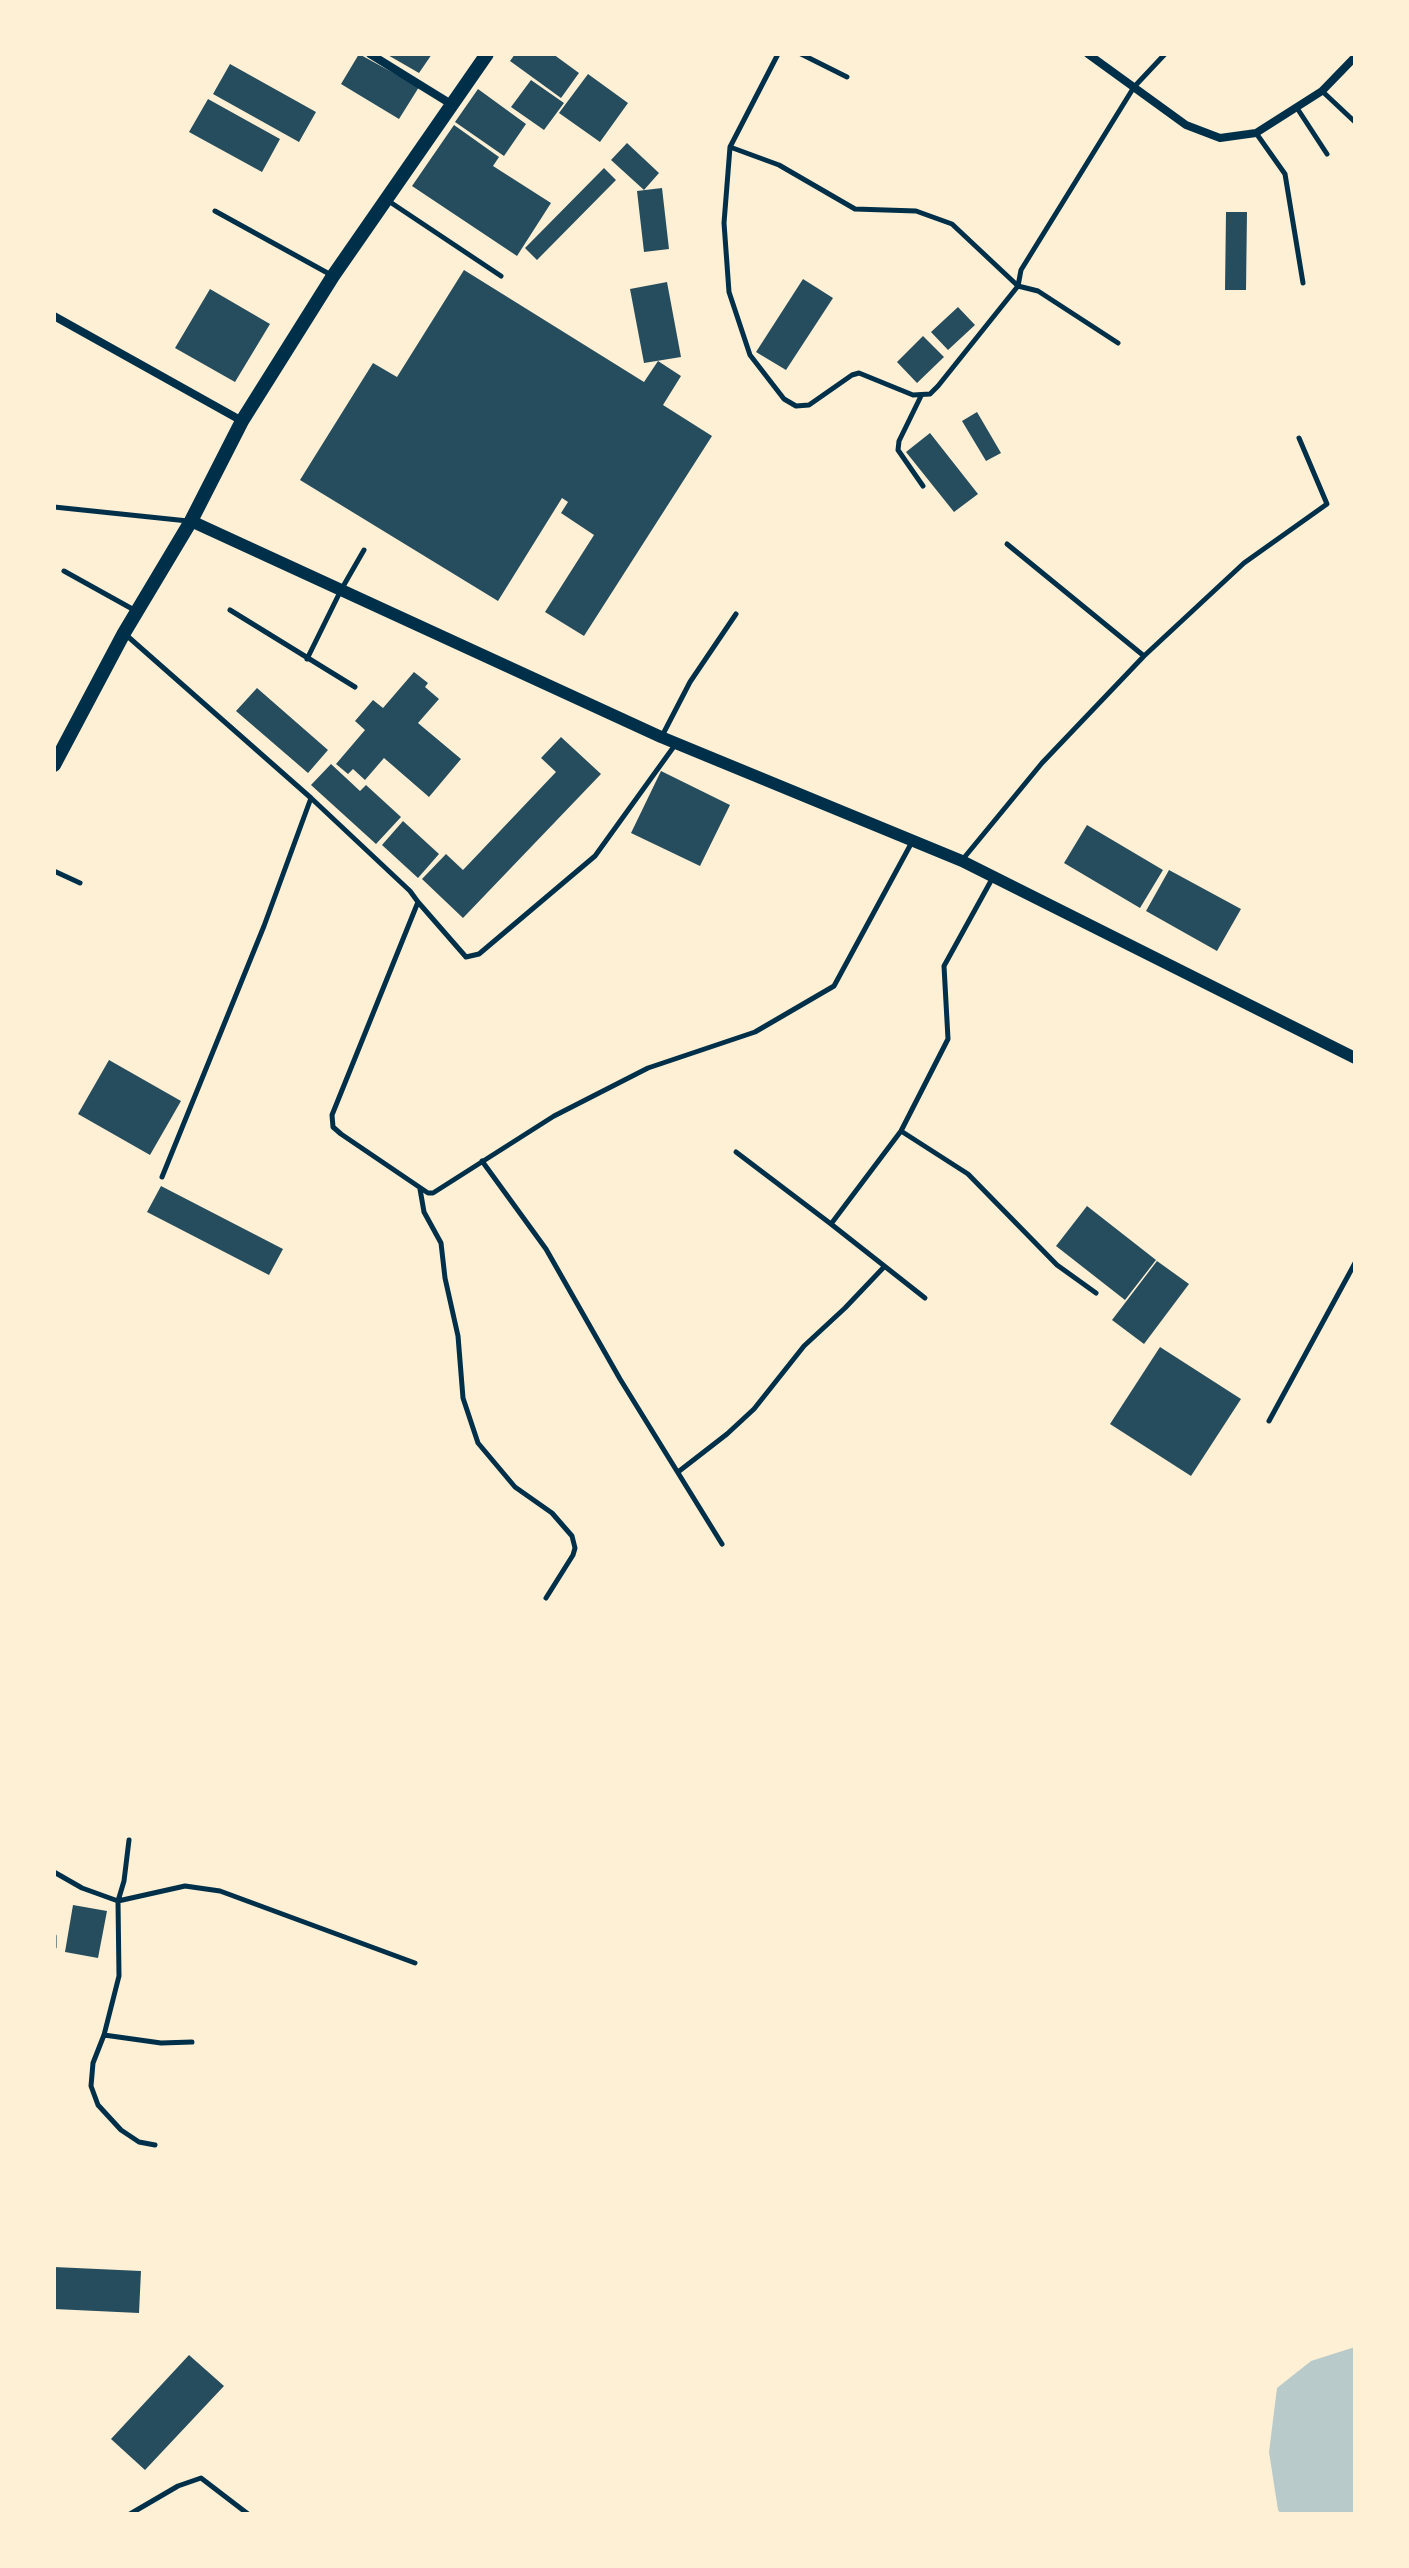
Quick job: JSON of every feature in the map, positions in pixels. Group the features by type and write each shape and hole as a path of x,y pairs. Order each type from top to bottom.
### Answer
{"main road":[{"path":"54,765 124,633 191,521 242,421 333,276 487,54"}],"street":[{"path":"370,54 451,104"},
{"path":"1088,54 1186,125 1220,138 1256,133 1322,91 1355,57"},
{"path":"54,316 242,421"},
{"path":"191,521 661,737 962,861 1355,1058"}],"lane":[{"path":"778,54 730,147 724,223 729,292 750,355 784,399 796,406 809,405 859,373 913,395 930,394 1018,286 1021,270 1134,87 1165,54"},
{"path":"801,54 847,77"},
{"path":"1322,91 1355,122"},
{"path":"1297,107 1327,154"},
{"path":"1256,133 1285,174 1303,283"},
{"path":"730,147 779,165 855,209 916,211 952,224 1018,286 1038,291 1118,343"},
{"path":"386,200 501,276"},
{"path":"215,211 333,276"},
{"path":"921,396 899,441 898,450 923,486"},
{"path":"962,861 1042,763 1144,656 1244,563 1327,504 1299,438"},
{"path":"54,507 191,521"},
{"path":"1007,544 1144,656"},
{"path":"307,659 364,550"},
{"path":"64,571 137,612"},
{"path":"230,610 355,687"},
{"path":"661,737 690,682 736,614"},
{"path":"124,633 311,798 410,891 466,957 479,954 595,856 677,743"},
{"path":"162,1177 264,926 311,798"},
{"path":"418,902 332,1115 333,1127 341,1134 420,1188 433,1193 554,1116 648,1068 755,1032 834,986 913,841"},
{"path":"54,871 80,883"},
{"path":"831,1224 901,1131 948,1039 944,966 993,877"},
{"path":"901,1131 968,1174 1057,1265 1096,1293"},
{"path":"736,1152 925,1298"},
{"path":"482,1161 546,1249 620,1379 722,1544"},
{"path":"420,1188 424,1212 441,1243 458,1336 463,1398 478,1443 515,1487 552,1513 572,1536 573,1555 546,1598"},
{"path":"1269,1421 1355,1263"},
{"path":"678,1472 754,1409 804,1346 884,1267"},
{"path":"129,1840 118,1901 119,1976 104,2035 93,2063 91,2086 98,2105 121,2130 139,2142 155,2145"},
{"path":"54,1872 82,1888 118,1901 185,1886 220,1891 415,1963"},
{"path":"54,1936 54,1947"},
{"path":"104,2035 161,2043 192,2042"},
{"path":"130,2514 178,2486 201,2478 248,2514"}],"shaded area":[{"path":"1355,2347 1355,2514 1281,2514 1269,2452 1277,2388 1311,2361"}],"building":[{"path":"359,54 419,87 399,119 341,84"},
{"path":"386,54 432,54 419,73"},
{"path":"515,54 553,54 579,73 561,98 510,61"},
{"path":"230,64 316,112 299,142 213,94"},
{"path":"588,74 628,103 600,142 559,113"},
{"path":"531,80 564,103 544,130 511,107"},
{"path":"478,89 526,124 504,156 455,122"},
{"path":"208,99 280,139 262,172 189,132"},
{"path":"454,125 499,157 493,166 551,203 517,256 412,186"},
{"path":"627,143 659,173 644,190 611,160"},
{"path":"604,168 616,180 537,260 525,248"},
{"path":"662,188 669,249 644,252 637,191"},
{"path":"1226,212 1247,212 1246,290 1225,290"},
{"path":"464,270 644,382 658,361 681,376 663,405 712,436 584,636 545,612 594,535 561,513 568,502 562,498 498,601 300,480 373,363 397,377"},
{"path":"803,279 833,298 786,370 756,352"},
{"path":"667,282 681,357 644,363 630,289"},
{"path":"210,289 270,324 235,382 175,348"},
{"path":"958,307 975,325 948,350 931,332"},
{"path":"923,336 944,357 917,383 897,362"},
{"path":"977,412 1001,453 986,461 962,421"},
{"path":"930,433 978,494 954,512 906,452"},
{"path":"414,672 428,683 425,687 439,699 418,723 461,759 429,797 384,758 365,780 353,769 348,774 336,764 365,730 355,721 373,700 383,708"},
{"path":"257,688 328,750 308,773 236,711"},
{"path":"561,737 601,774 463,918 422,879 446,854 463,870 556,772 541,758"},
{"path":"331,764 360,791 366,785 401,817 376,844 311,785"},
{"path":"661,771 730,805 700,866 631,833"},
{"path":"403,821 439,854 418,878 382,845"},
{"path":"1087,825 1163,870 1140,908 1064,863"},
{"path":"1169,870 1241,909 1217,951 1146,911"},
{"path":"109,1060 181,1101 150,1155 78,1114"},
{"path":"161,1186 283,1249 269,1275 147,1212"},
{"path":"1087,1206 1156,1260 1125,1300 1056,1246"},
{"path":"1157,1261 1189,1284 1144,1344 1112,1320"},
{"path":"1160,1347 1241,1399 1191,1476 1110,1424"},
{"path":"73,1905 107,1911 98,1958 65,1952"},
{"path":"54,2267 141,2271 139,2313 54,2309"},
{"path":"189,2355 224,2386 145,2470 111,2439"}]}
